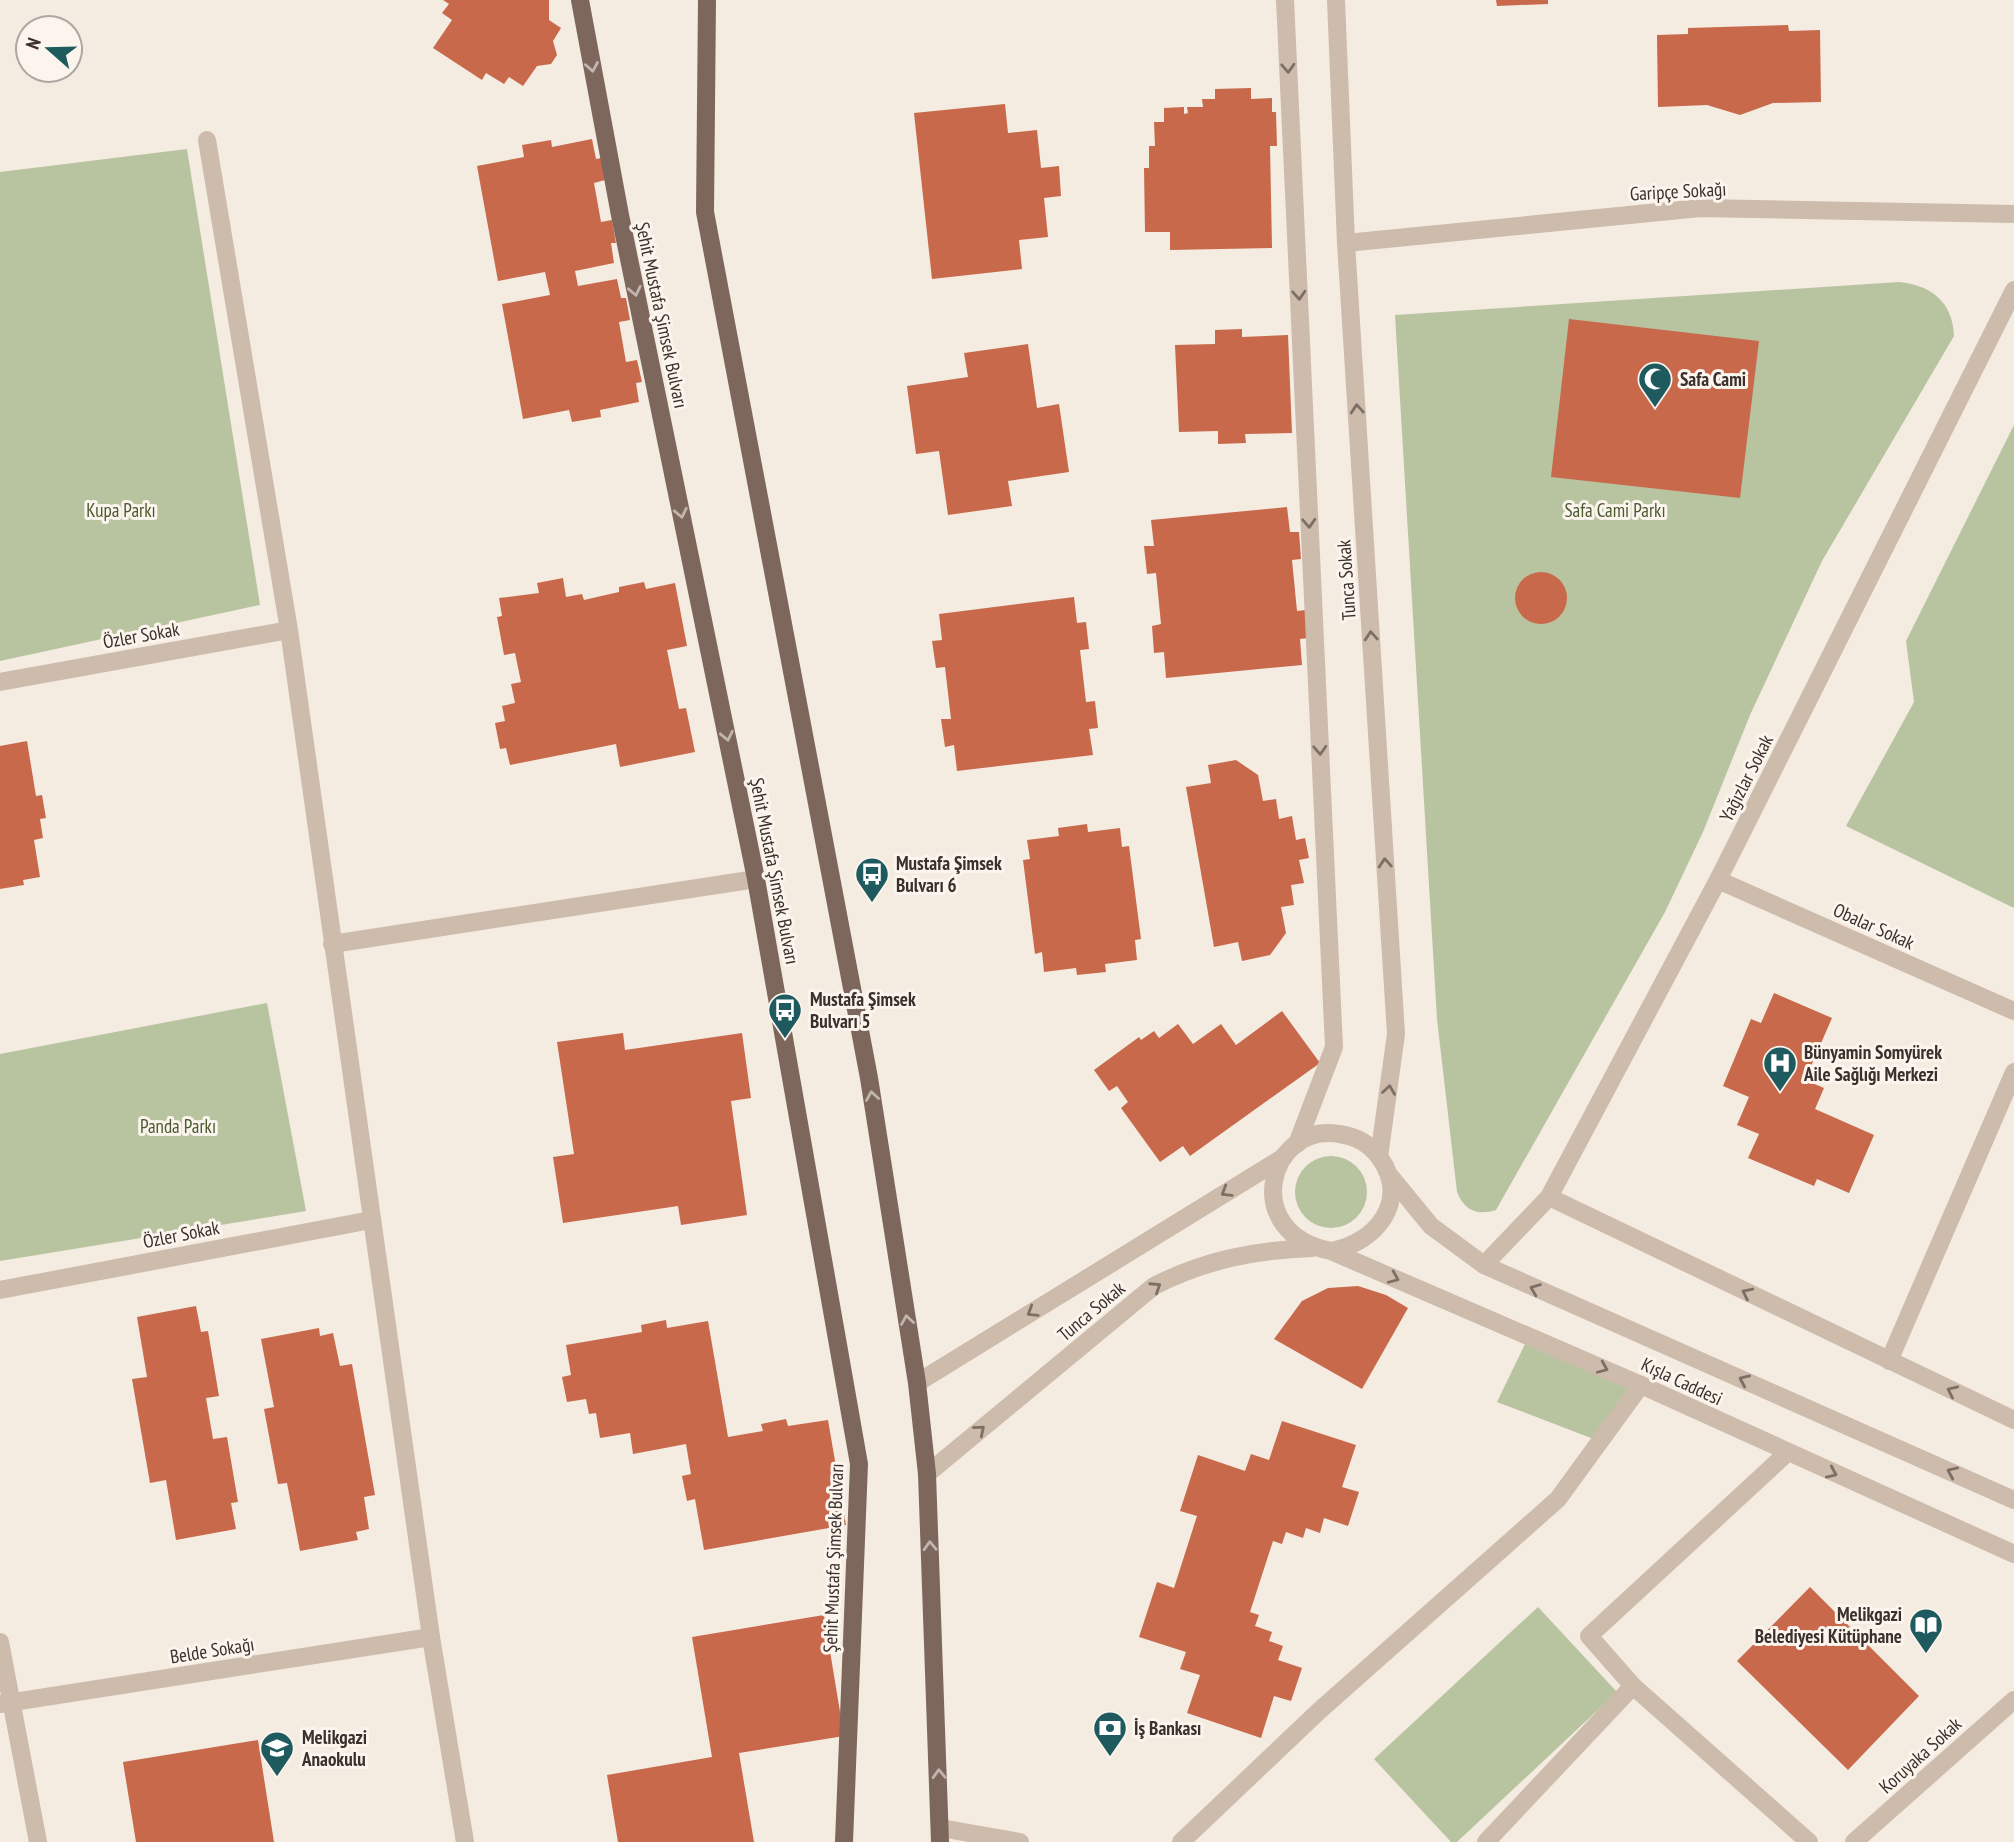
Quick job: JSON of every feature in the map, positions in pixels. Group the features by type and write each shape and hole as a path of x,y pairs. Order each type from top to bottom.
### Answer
{"main road":[{"name":"Şehit Mustafa Şimsek Bulvarı","path":"580,0 620,215 756,879 859,1464 844,1842"},
{"path":"707,0 705,212 869,1078 917,1383 927,1474 940,1835"}],"street":[{"name":"Tunca Sokak","path":"917,1383 1290,1150 1334,1047 1284,0"},
{"name":"Tunca Sokak","path":"1336,0 1346,243 1396,1034 1383,1165"},
{"path":"207,140 289,630 431,1637 465,1842"},
{"name":"Garipçe Sokağı","path":"1346,243 1700,208 2014,214"},
{"name":"Yağızlar Sokak","path":"1484,1265 1549,1196 1718,880 2014,290"},
{"name":"Özler Sokak","path":"0,682 289,630"},
{"path":"332,944 756,879"},
{"name":"Obalar Sokak","path":"1718,880 2014,1011"},
{"path":"1888,1362 2014,1072"},
{"path":"1340,1134 1366,1144 1383,1165 1390,1192 1387,1210 1379,1226 1366,1239 1349,1248 1331,1251 1313,1248 1296,1240 1283,1226 1275,1210 1272,1191 1290,1150 1314,1135 1340,1134"},
{"name":"Kışla Caddesi","path":"1383,1165 1432,1226 1484,1265 2014,1500"},
{"path":"1549,1196 1888,1362 2014,1420"},
{"name":"Özler Sokak","path":"0,1290 371,1220"},
{"name":"Tunca Sokak","path":"927,1474 1154,1286 1180,1273 1234,1255 1273,1249 1313,1248"},
{"name":"Kışla Caddesi","path":"1331,1251 1641,1385 2014,1554"},
{"path":"1181,1842 1320,1711 1558,1499 1641,1385"},
{"path":"1787,1453 1589,1636 1633,1686 1809,1842"},
{"name":"Belde Sokağı","path":"6,1703 431,1637"},
{"path":"0,1642 6,1703 38,1842"},
{"path":"1486,1842 1633,1686"},
{"name":"Koruyaka Sokak","path":"1854,1842 2014,1700"},
{"path":"940,1835 1020,1842"}],"green space":[{"name":"Kupa Parkı","path":"187,149 260,605 0,661 0,172"},
{"name":"Safa Cami Parkı","path":"1899,282 1921,287 1938,297 1949,314 1954,336 1822,561 1750,715 1703,832 1665,912 1496,1210 1472,1210 1463,1203 1457,1192 1437,1019 1395,315"},
{"path":"2014,425 2014,908 1846,826 1914,702 1906,641"},
{"name":"Panda Parkı","path":"267,1003 306,1211 0,1261 0,1054"},
{"path":"1331,1156 1351,1162 1361,1172 1367,1192 1361,1212 1351,1222 1331,1228 1311,1222 1301,1212 1295,1192 1301,1172 1311,1162"},
{"path":"1526,1342 1635,1388 1604,1443 1497,1402"},
{"path":"1538,1607 1617,1692 1457,1842 1451,1842 1374,1759"}],"building":[{"path":"443,0 549,0 549,20 561,28 553,41 557,55 551,64 537,66 523,86 509,77 504,84 486,73 482,80 433,48 452,20 442,13 449,4"},
{"path":"1496,0 1548,0 1548,4 1497,6"},
{"path":"1788,25 1789,31 1820,30 1821,102 1773,103 1740,115 1707,105 1658,107 1657,35 1688,34 1688,28"},
{"path":"1251,88 1251,99 1272,98 1272,112 1276,112 1277,146 1270,146 1272,248 1170,250 1170,232 1145,232 1144,168 1149,168 1149,146 1155,146 1154,122 1164,122 1164,108 1184,107 1184,114 1188,113 1187,107 1203,107 1202,99 1215,99 1215,89"},
{"path":"1005,104 1008,133 1037,130 1041,168 1059,166 1061,196 1044,198 1048,237 1019,240 1022,269 932,279 914,113"},
{"path":"592,139 596,159 601,158 605,180 594,183 601,222 612,220 616,243 611,243 614,263 575,271 578,286 617,279 621,298 626,298 630,320 619,322 626,362 637,360 642,382 636,383 639,402 600,410 601,417 572,422 569,410 523,419 502,304 550,295 545,272 498,281 477,166 524,157 522,145 551,140 552,147"},
{"name":"Safa Cami","path":"1569,319 1759,341 1740,498 1551,477"},
{"path":"1242,329 1242,337 1288,335 1292,433 1245,434 1246,443 1218,444 1218,431 1179,432 1175,345 1215,344 1215,330"},
{"path":"1028,344 1037,408 1059,404 1069,472 1008,481 1012,506 948,515 939,451 916,454 907,386 968,377 964,353"},
{"path":"1287,507 1290,532 1299,532 1301,559 1292,560 1297,611 1306,610 1309,638 1300,639 1302,665 1166,678 1164,652 1154,653 1152,626 1161,624 1156,573 1147,574 1144,546 1154,546 1151,520"},
{"path":"1541,572 1551,574 1559,580 1565,588 1565,608 1559,616 1551,622 1541,624 1531,622 1523,616 1517,608 1515,598 1517,588 1523,580 1531,574"},
{"path":"563,578 566,597 582,594 584,600 619,592 619,587 644,582 646,589 675,583 687,646 667,650 679,709 686,708 695,752 620,767 616,744 510,765 506,748 500,749 495,723 505,721 502,706 515,703 511,684 521,682 515,653 504,655 497,617 502,616 499,598 539,593 537,583"},
{"path":"1074,597 1077,623 1086,622 1089,649 1080,650 1086,702 1095,701 1098,728 1089,729 1093,755 957,771 954,745 945,747 941,719 951,719 945,667 936,668 932,641 942,640 939,614"},
{"path":"27,741 36,796 42,795 46,818 40,819 43,838 34,840 40,877 23,880 24,885 0,889 0,746"},
{"path":"1236,760 1258,775 1263,801 1276,799 1279,819 1292,816 1296,840 1305,838 1309,858 1299,860 1304,883 1291,885 1294,905 1281,907 1286,933 1270,955 1242,961 1238,942 1214,947 1186,787 1211,783 1208,765"},
{"path":"1087,824 1088,832 1120,828 1122,847 1129,846 1141,939 1135,940 1137,960 1105,964 1106,972 1077,975 1076,968 1044,972 1042,952 1035,954 1023,860 1030,859 1027,840 1059,836 1058,828"},
{"name":"Bünyamin Somyürek Aile Sağlığı Merkezi","path":"1774,993 1832,1018 1805,1080 1824,1088 1815,1109 1874,1135 1849,1193 1817,1179 1814,1186 1748,1158 1759,1134 1737,1125 1749,1097 1723,1086 1751,1019 1761,1023"},
{"path":"1282,1011 1320,1063 1190,1156 1183,1146 1160,1162 1121,1108 1128,1102 1117,1086 1109,1091 1094,1070 1139,1037 1141,1040 1154,1031 1159,1038 1178,1024 1193,1044 1221,1024 1236,1045"},
{"path":"623,1033 625,1050 742,1033 751,1098 731,1101 747,1215 681,1225 678,1206 563,1223 553,1157 574,1154 557,1042"},
{"path":"1358,1286 1386,1295 1408,1308 1362,1389 1274,1339 1302,1301 1328,1288"},
{"path":"196,1306 201,1332 208,1331 219,1396 206,1398 213,1439 227,1437 238,1502 231,1503 236,1529 176,1540 166,1480 150,1483 132,1379 147,1377 137,1317"},
{"path":"666,1320 667,1328 708,1321 728,1437 763,1431 761,1424 786,1419 788,1426 828,1420 846,1525 704,1550 695,1499 687,1501 682,1476 691,1474 686,1444 633,1454 630,1433 600,1438 596,1413 589,1414 586,1399 567,1402 562,1377 571,1375 566,1345 642,1332 641,1325"},
{"path":"319,1328 320,1336 333,1333 340,1366 352,1364 375,1495 364,1497 369,1529 356,1532 358,1540 300,1551 287,1483 278,1484 264,1409 274,1407 261,1339"},
{"path":"1282,1421 1356,1445 1342,1487 1359,1492 1348,1526 1324,1518 1320,1533 1306,1528 1303,1538 1286,1532 1282,1544 1273,1541 1250,1612 1259,1615 1255,1626 1272,1632 1269,1641 1283,1646 1278,1660 1302,1668 1291,1701 1274,1696 1261,1738 1187,1713 1200,1675 1180,1669 1186,1652 1139,1637 1157,1582 1174,1588 1197,1516 1180,1511 1198,1455 1245,1471 1251,1454 1269,1460"},
{"path":"1810,1587 1919,1696 1848,1770 1737,1661"},
{"path":"824,1615 844,1736 739,1753 754,1842 618,1842 607,1775 712,1757 692,1637"},
{"path":"258,1740 274,1842 136,1842 123,1762"}],"place":[{"name":"Safa Cami","path":"1655,409"},
{"name":"Mustafa Şimsek Bulvarı 6","path":"872,904"},
{"name":"Mustafa Şimsek Bulvarı 5","path":"785,1040"},
{"name":"Bünyamin Somyürek Aile Sağlığı Merkezi","path":"1780,1093"},
{"name":"Melikgazi Belediyesi Kütüphane","path":"1926,1655"},
{"name":"İş Bankası","path":"1110,1758"},
{"name":"Melikgazi Anaokulu","path":"277,1778"}]}
